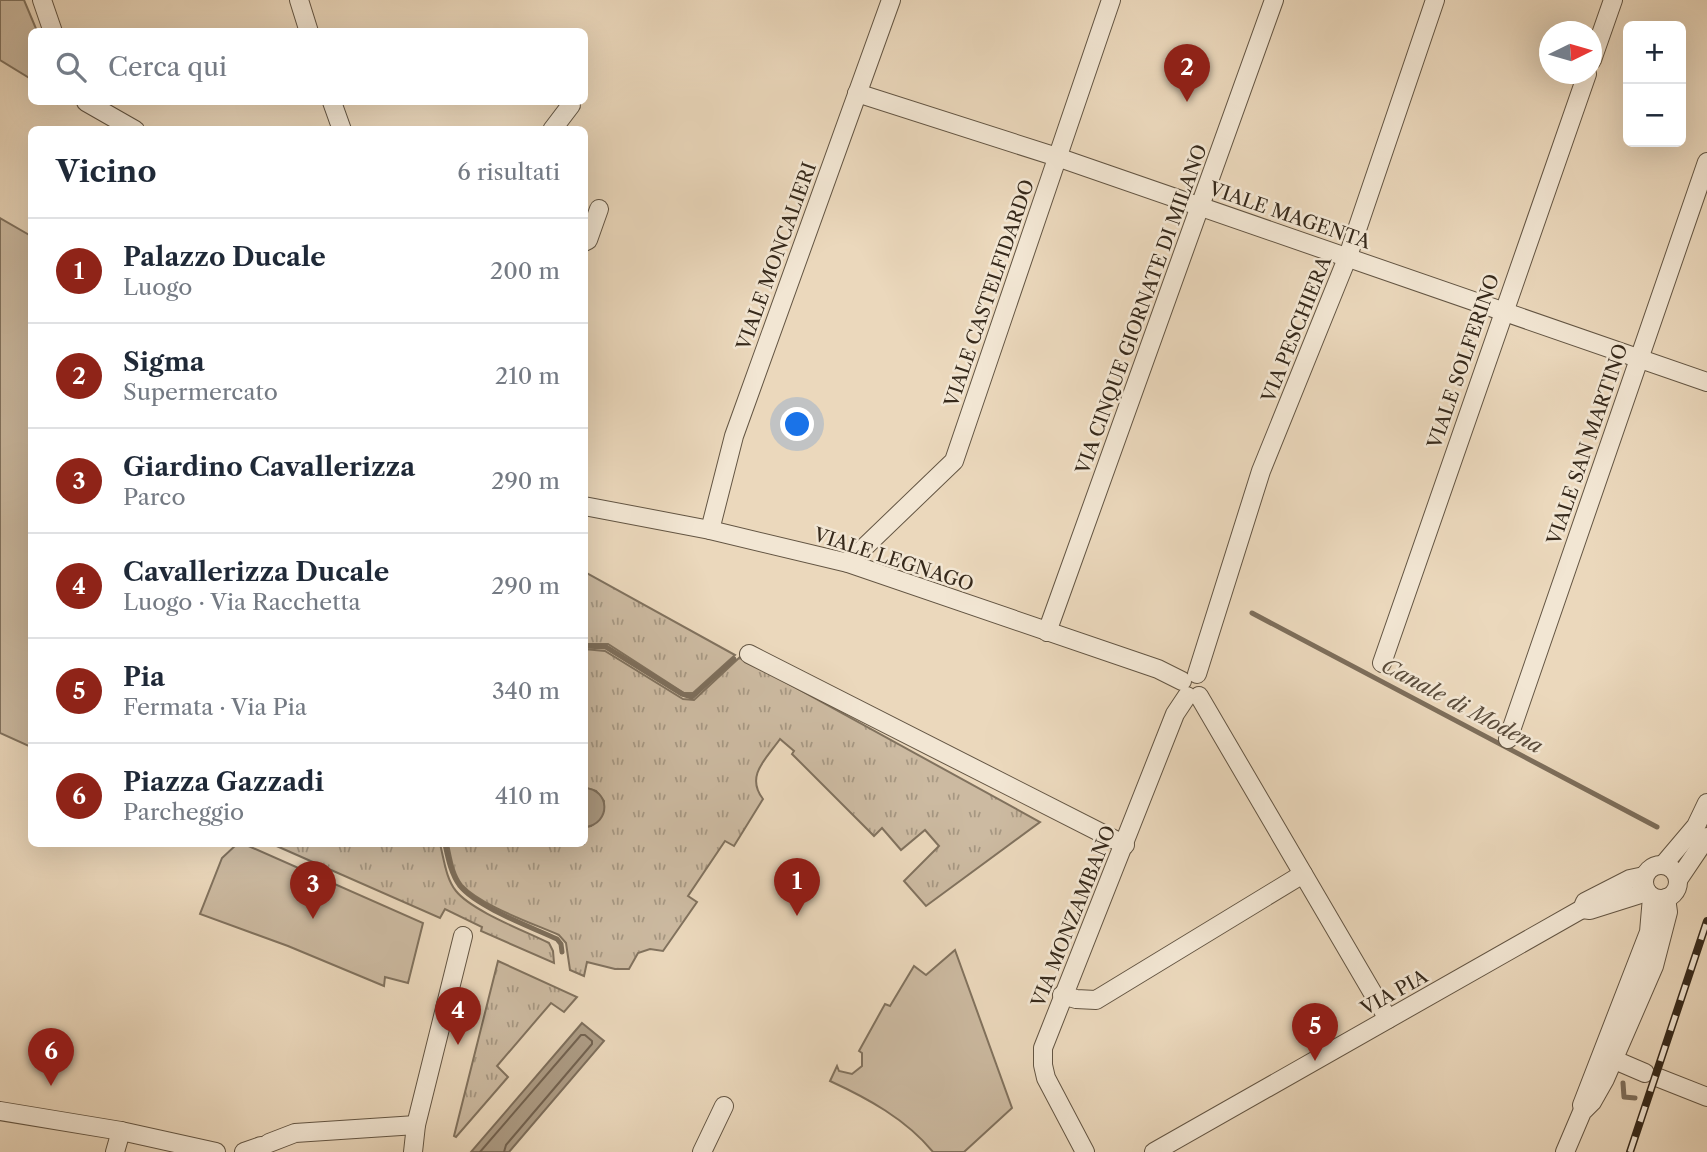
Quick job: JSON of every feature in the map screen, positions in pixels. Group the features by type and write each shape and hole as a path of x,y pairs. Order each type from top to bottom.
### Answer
{"street":[{"path":"42,0 51,28"},
{"path":"299,0 308,28"},
{"name":"VIALE MONCALIERI","path":"710,530 734,436 891,0"},
{"name":"VIALE CASTELFIDARDO","path":"848,564 954,461 1111,0"},
{"name":"VIA CINQUE GIORNATE DI MILANO","path":"1047,632 1274,0"},
{"name":"VIA PESCHIERA","path":"1191,686 1261,471 1348,256 1435,0"},
{"path":"1602,30 1613,0"},
{"name":"VIALE SOLFERINO","path":"1382,663 1583,84"},
{"name":"VIALE MAGENTA","path":"857,93 1057,157 1707,382"},
{"path":"91,105 128,126"},
{"path":"333,105 341,126"},
{"path":"555,126 571,105"},
{"name":"VIALE SAN MARTINO","path":"1508,739 1707,162"},
{"path":"588,240 599,209"},
{"name":"VIALE LEGNAGO","path":"588,507 710,530 848,564 1158,669 1191,686"},
{"path":"748,654 1125,845"},
{"path":"1191,686 1388,1019"},
{"name":"VIA MONZAMBANO","path":"1085,1152 1046,1078 1043,1048 1175,714 1191,686"},
{"name":"VIA PIA","path":"1166,1149 1582,909 1590,910 1653,891 1651,867 1663,864 1696,826 1707,803"},
{"path":"1653,891 1675,892 1678,880 1707,837"},
{"path":"1663,864 1673,869 1678,880"},
{"path":"1062,995 1096,1000 1303,874"},
{"path":"1565,1152 1582,1112 1592,1102 1607,1057 1654,967 1668,912 1653,891"},
{"path":"413,1152 415,1128 463,936"},
{"path":"1607,1057 1707,1097"},
{"path":"702,1152 724,1106"},
{"path":"0,1111 121,1131 216,1152"},
{"path":"258,1147 295,1133 415,1128"},
{"path":"115,1152 121,1131"}],"green space":[{"path":"0,0 24,0 36,28 28,28 28,77 0,60"},
{"path":"0,218 28,234 28,746 0,733"},
{"path":"588,574 735,655 693,693 684,693 608,644 588,644"},
{"path":"588,649 605,651 683,699 694,700 740,657 1040,822 926,906 904,881 939,846 925,830 901,850 882,828 874,836 780,739 757,775 758,791 763,799 734,846 725,841 688,896 697,902 663,951 650,949 638,953 629,969 615,969 587,962 584,976 570,970 566,943 559,935 494,907 462,885 454,871 449,847 588,847 588,826 591,826 604,801 596,791 588,789"},
{"path":"234,847 251,847 423,923 408,983 385,977 384,986 288,946 200,914 222,858"},
{"path":"279,847 441,847 448,875 456,891 486,913 549,943 554,963 481,931 482,927 445,909 440,918"},
{"path":"955,950 1012,1108 964,1152 933,1152 911,1129 885,1110 830,1081 837,1066 839,1071 852,1074 862,1066 862,1053 859,1051 885,1004 890,1006 914,966 926,975"},
{"path":"498,961 577,997 564,1012 551,1003 497,1066 508,1077 456,1137 454,1136"}],"water":[{"path":"588,789 599,794 603,800 603,814 594,825 588,826"},
{"path":"582,1023 604,1041 509,1152 471,1152"}],"waterway":[{"name":"Canale di Modena","path":"1252,613 1657,827"},
{"path":"588,646 606,647 682,694 692,697 734,659"},
{"path":"446,847 454,876 468,894 505,916 557,939 562,952"},
{"name":"Canale di Modena","path":"1623,1083 1624,1097 1635,1098"}],"railway":[{"path":"1630,1152 1707,921"}],"place":[{"name":"Sigma","path":"1187,102"},
{"name":"Palazzo Ducale","path":"797,916"},
{"name":"Giardino Cavallerizza","path":"313,919"},
{"name":"Cavallerizza Ducale","path":"458,1045"},
{"name":"Pia","path":"1315,1061"},
{"name":"Piazza Gazzadi","path":"51,1086"}]}
